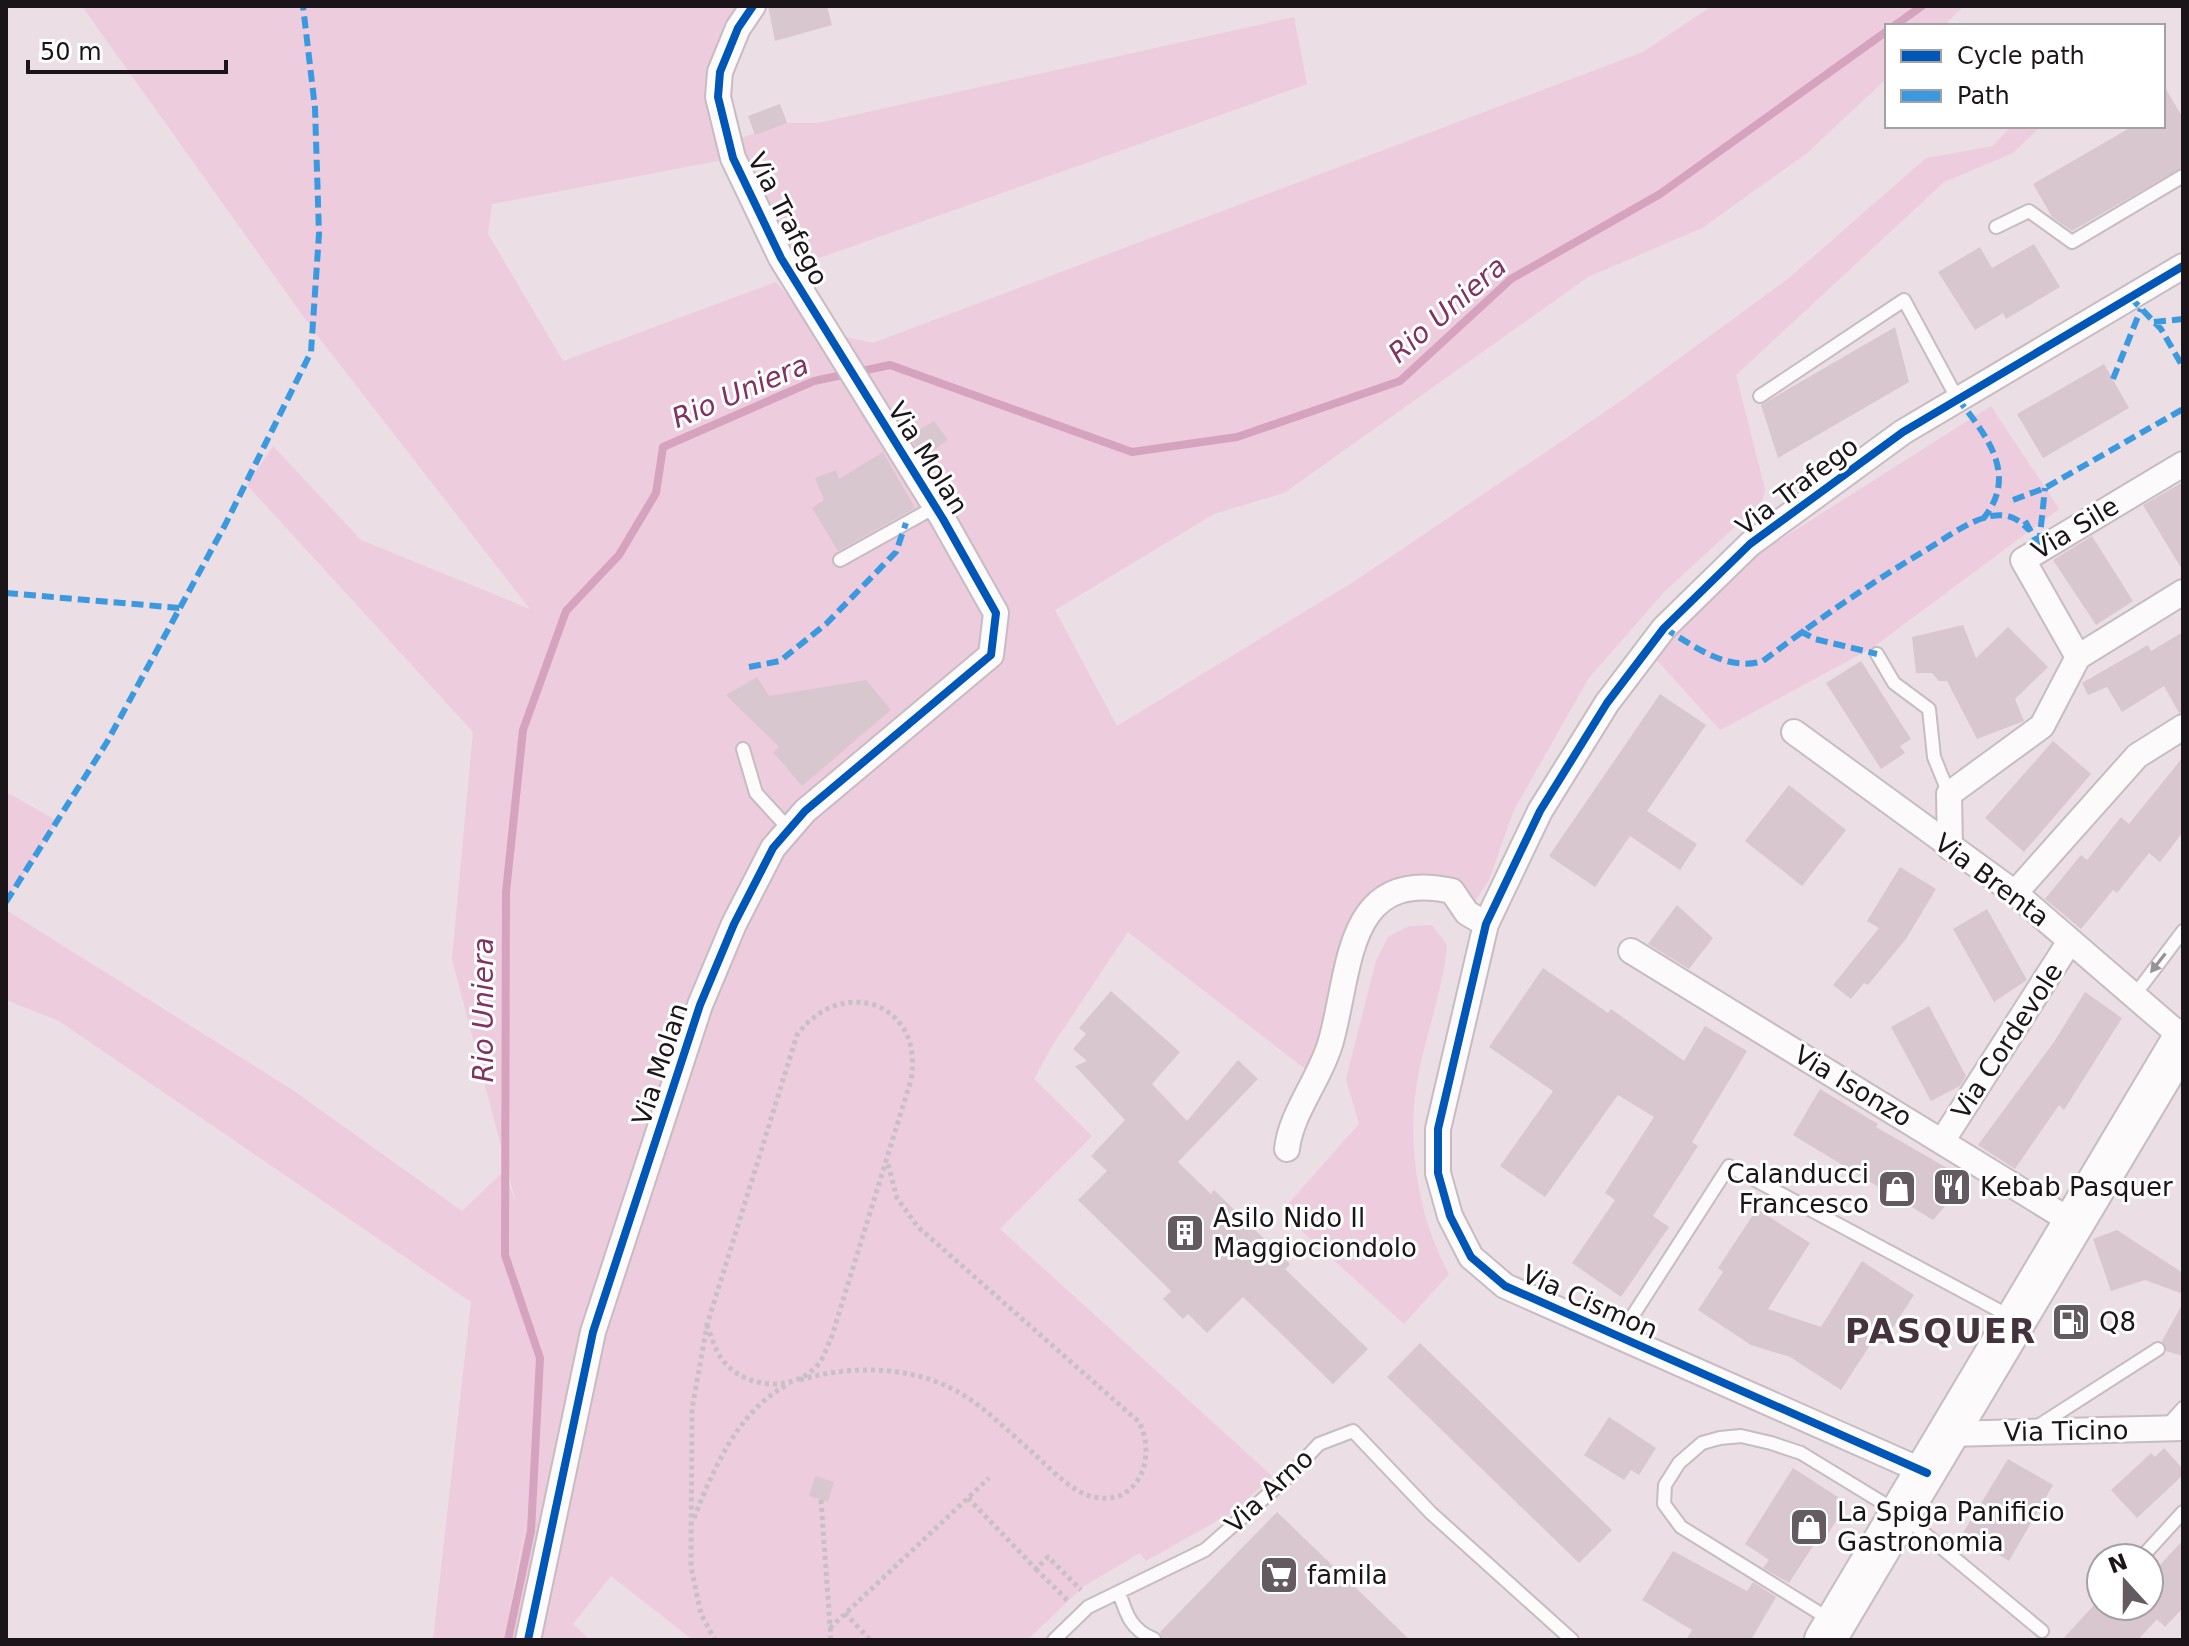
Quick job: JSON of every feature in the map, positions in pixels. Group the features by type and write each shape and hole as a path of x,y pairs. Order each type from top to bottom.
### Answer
{"main road":[{"path":"1830,1632 2183,1038"}],"street":[{"name":"Via Trafego","path":"753,6 738,28 720,72 718,97 724,128 754,207 841,355"},
{"name":"Via Trafego","path":"1486,924 1540,811 1607,703 1664,628 1750,544 1903,432 2183,266"},
{"name":"Via Molan","path":"528,1640 593,1332 700,1005 741,911 773,848 805,811 991,655 996,613 841,355"},
{"name":"Via Sile","path":"2078,657 2023,560 2183,464"},
{"path":"1950,848 1949,794 2042,726 2078,657 2183,592"},
{"path":"2015,893 2137,756 2183,727"},
{"name":"Via Brenta","path":"1794,732 2015,893 2183,1038"},
{"path":"1287,1149 1288,1137 1314,1088 1332,1041 1347,958 1363,921 1377,904 1401,888 1426,885 1452,891 1467,913 1486,924"},
{"name":"Via Cismon","path":"1486,924 1438,1129 1438,1173 1450,1216 1471,1257 1505,1286 1927,1473"},
{"name":"Via Cordevole","path":"1943,1140 2070,941"},
{"name":"Via Isonzo","path":"1631,951 2074,1223"},
{"name":"Via Ticino","path":"1949,1434 2173,1429"}],"lane":[{"path":"1996,227 2029,211 2072,242 2183,176"},
{"path":"1760,396 1904,300 1957,398"},
{"path":"840,560 935,507"},
{"path":"1877,654 1894,683 1929,709 1934,757 1949,794"},
{"path":"743,749 756,793 789,829"},
{"path":"2134,996 2183,931"},
{"path":"1619,1337 1729,1166 2017,1320"},
{"path":"2028,1432 2158,1349"},
{"path":"2173,1429 2183,1408"},
{"name":"Via Arno","path":"1054,1640 1088,1607 1205,1550 1289,1476 1319,1444 1353,1431 1431,1513 1572,1640"},
{"path":"1830,1632 1681,1527 1664,1504 1665,1485 1679,1463 1702,1443 1741,1436 1801,1453 1901,1514 2042,1631"},
{"path":"2156,1542 2183,1512"},
{"path":"1119,1592 1126,1617 1139,1633 1154,1639"}],"path":[{"path":"692,1522 723,1453 741,1426 758,1406 819,1363 831,1339 911,1080 913,1051 904,1026 884,1010 860,1002 832,1005 807,1021 797,1035 707,1325 692,1409 692,1522 693,1584 701,1614 715,1640"},
{"path":"707,1325 717,1352 739,1375 771,1385 820,1374 864,1370 903,1372 934,1381 970,1399 1061,1477 1088,1495 1104,1499 1129,1489 1145,1469 1149,1448 1139,1422 918,1227 897,1198 886,1160"},
{"path":"830,1628 989,1478"},
{"path":"968,1498 1070,1603"},
{"path":"821,1500 831,1640"},
{"path":"1036,1569 1048,1557 1082,1592"},
{"path":"845,1613 870,1640"}],"shaded area":[{"path":"82,6 762,6 726,54 729,142 787,123 818,123 1294,17 1307,84 814,260 781,258 733,158 492,204 488,234 563,361 776,282 819,331 873,343 1643,52 1712,6 1964,6 1945,24 1885,24 1885,80 1807,153 1702,228 1588,277 1284,493 1214,514 1055,610 1117,726 1355,581 1621,401 1788,279 1926,158 1993,146 2009,128 2039,128 2013,153 1944,182 1736,375 1765,489 1762,502 1665,591 1588,679 1513,812 1489,880 1467,913 1452,891 1377,904 1317,1078 1128,932 1053,1044 1034,1079 1092,1136 1000,1229 1272,1476 1236,1510 1146,1561 1140,1553 1084,1586 1027,1640 693,1640 611,1576 573,1624 590,1640 507,1640 528,1506 505,1640 433,1640 471,1302 59,1021 6,1000 6,910 291,1089 462,1211 504,1171 516,1203 452,959 473,732 247,485 273,446 361,540 530,609 313,330"},
{"path":"1991,406 2059,509 1872,648 1720,730 1653,656 1753,557"},
{"path":"6,792 57,821 6,902"},
{"path":"1432,925 1447,945 1439,993 1419,1071 1413,1122 1414,1149 1429,1227 1449,1274 1404,1324 1281,1212 1359,1124 1346,1079 1376,961 1388,937 1409,926"}],"building":[{"path":"768,6 827,6 832,25 775,41"},
{"path":"2165,87 2183,118 2183,167 2072,231 2052,217 2033,184 2130,128 2165,128"},
{"path":"780,104 787,123 755,135 748,116"},
{"path":"2034,244 2060,287 2006,319 2003,313 1975,330 1938,272 1980,247 1992,268"},
{"path":"1895,327 1909,382 1778,458 1761,405"},
{"path":"2104,364 2129,408 2043,458 2017,414"},
{"path":"934,421 948,440 923,458 909,436"},
{"path":"883,452 915,508 838,551 812,508 824,500 815,478 836,470 839,479"},
{"path":"2183,482 2183,571 2143,505"},
{"path":"2092,536 2133,601 2096,625 2053,560"},
{"path":"1963,625 1976,658 2008,627 2048,667 2015,699 2024,721 1977,739 1947,681 1939,681 1932,673 1916,673 1912,637"},
{"path":"2183,632 2183,712 2179,713 2164,686 2122,712 2107,687 2088,695 2082,683 2148,645 2151,651"},
{"path":"1861,661 1911,739 1900,746 1905,753 1881,769 1826,683"},
{"path":"757,677 769,696 866,680 891,710 802,786 773,752 779,747 726,695"},
{"path":"1660,694 1706,725 1647,811 1697,844 1680,870 1630,836 1595,887 1549,856"},
{"path":"2053,741 2091,774 2024,852 1985,818"},
{"path":"2183,757 2183,832 2160,862 2149,853 2117,893 2113,890 2081,929 2045,899 2081,855 2087,860 2121,817 2129,824"},
{"path":"1789,785 1846,830 1802,886 1745,841"},
{"path":"1900,867 1936,889 1906,939 1868,985 1864,983 1851,999 1833,985 1879,928 1867,921"},
{"path":"1677,905 1713,938 1689,969 1648,944"},
{"path":"1987,909 2027,980 1994,1002 1953,929"},
{"path":"1543,968 1608,1013 1611,1009 1684,1061 1705,1026 1747,1051 1692,1142 1698,1146 1653,1216 1669,1227 1621,1297 1572,1263 1615,1200 1605,1193 1654,1117 1618,1095 1545,1197 1500,1166 1553,1091 1489,1047"},
{"name":"Asilo Nido Il Maggiociondolo","path":"1111,991 1180,1052 1152,1084 1187,1121 1238,1060 1258,1079 1178,1162 1211,1194 1214,1190 1290,1264 1285,1269 1368,1349 1333,1384 1243,1297 1207,1333 1188,1314 1183,1319 1163,1299 1171,1291 1078,1200 1107,1171 1091,1156 1125,1120 1075,1066 1087,1061 1073,1049 1086,1034 1079,1028"},
{"path":"2085,992 2122,1018 2064,1110 2059,1105 2015,1169 1978,1145 2054,1042"},
{"path":"1929,1006 1966,1076 1960,1086 1931,1101 1891,1027"},
{"path":"1820,1089 1878,1124 1876,1127 1968,1180 1933,1220 1793,1135"},
{"path":"1757,1209 1810,1243 1768,1309 1821,1327 1862,1261 1914,1295 1882,1344 1874,1339 1841,1390 1790,1357 1751,1345 1698,1310 1723,1272 1718,1268"},
{"path":"2117,1230 2183,1273 2183,1294 2145,1280 2111,1291 2093,1239"},
{"path":"2183,1303 2183,1356 2166,1351 2162,1341"},
{"path":"1420,1343 1612,1530 1579,1563 1387,1377"},
{"path":"1609,1417 1656,1448 1639,1475 1631,1470 1624,1480 1584,1455"},
{"path":"2164,1448 2183,1469 2183,1475 2137,1518 2111,1490 2151,1453 2155,1457"},
{"path":"2008,1459 2053,1485 2009,1561 1963,1533"},
{"path":"1793,1468 1847,1503 1820,1547 1815,1543 1789,1583 1763,1568 1769,1560 1745,1544"},
{"path":"815,1476 834,1482 828,1502 809,1496"},
{"name":"famila","path":"1277,1512 1410,1640 1163,1640 1160,1632"},
{"path":"2183,1540 2183,1608 2165,1627 2160,1622 2165,1622 2165,1560"},
{"path":"1673,1551 1747,1591 1753,1582 1776,1597 1751,1640 1686,1640 1692,1630 1642,1600"},
{"path":"2085,1615 2085,1622 2154,1622 2138,1640 2062,1640"}],"waterway":[{"name":"Rio Uniera","path":"1897,24 1922,6"},
{"name":"Rio Uniera","path":"508,1640 531,1531 540,1358 505,1255 506,892 523,730 566,611 619,555 656,493 663,447 814,381 890,365 1132,452 1237,437 1400,381 1511,279 1660,194 1885,32"}],"marked path":[{"path":"6,902 107,742 225,525 311,352 319,234 315,108 303,6"},
{"path":"2130,297 2161,329 2183,367"},
{"path":"2113,379 2141,309"},
{"path":"2154,322 2183,319"},
{"path":"1957,398 1988,441 1999,471 1993,503 1983,519"},
{"path":"2013,500 2045,488 2183,409"},
{"path":"2039,545 2045,488"},
{"path":"1664,628 1724,660 1737,663 1763,661 1863,590 1982,518 2007,516 2029,530"},
{"path":"2025,521 2041,549"},
{"path":"749,667 780,661 826,624 896,552 906,523"},
{"path":"6,593 180,608"},
{"path":"1800,631 1815,639 1877,654"}],"cycle path":[{"path":"528,1640 593,1332 700,1005 734,924 773,848 805,811 991,655 996,613 943,519 781,258 733,158 718,97 720,72 738,28 753,6"},
{"path":"1927,1473 1505,1286 1471,1257 1450,1216 1438,1173 1438,1129 1486,924 1540,811 1607,703 1664,628 1750,544 1903,432 2183,266"}],"place":[{"name":"Kebab Pasquer","path":"1952,1187"},
{"name":"Calanducci Francesco","path":"1897,1189"},
{"name":"Asilo Nido Il Maggiociondolo","path":"1185,1233"},
{"name":"Q8","path":"2071,1322"},
{"name":"La Spiga Panificio Gastronomia","path":"1809,1527"},
{"name":"famila","path":"1279,1575"}],"district":[{"name":"PASQUER","path":"1941,1331"}]}
